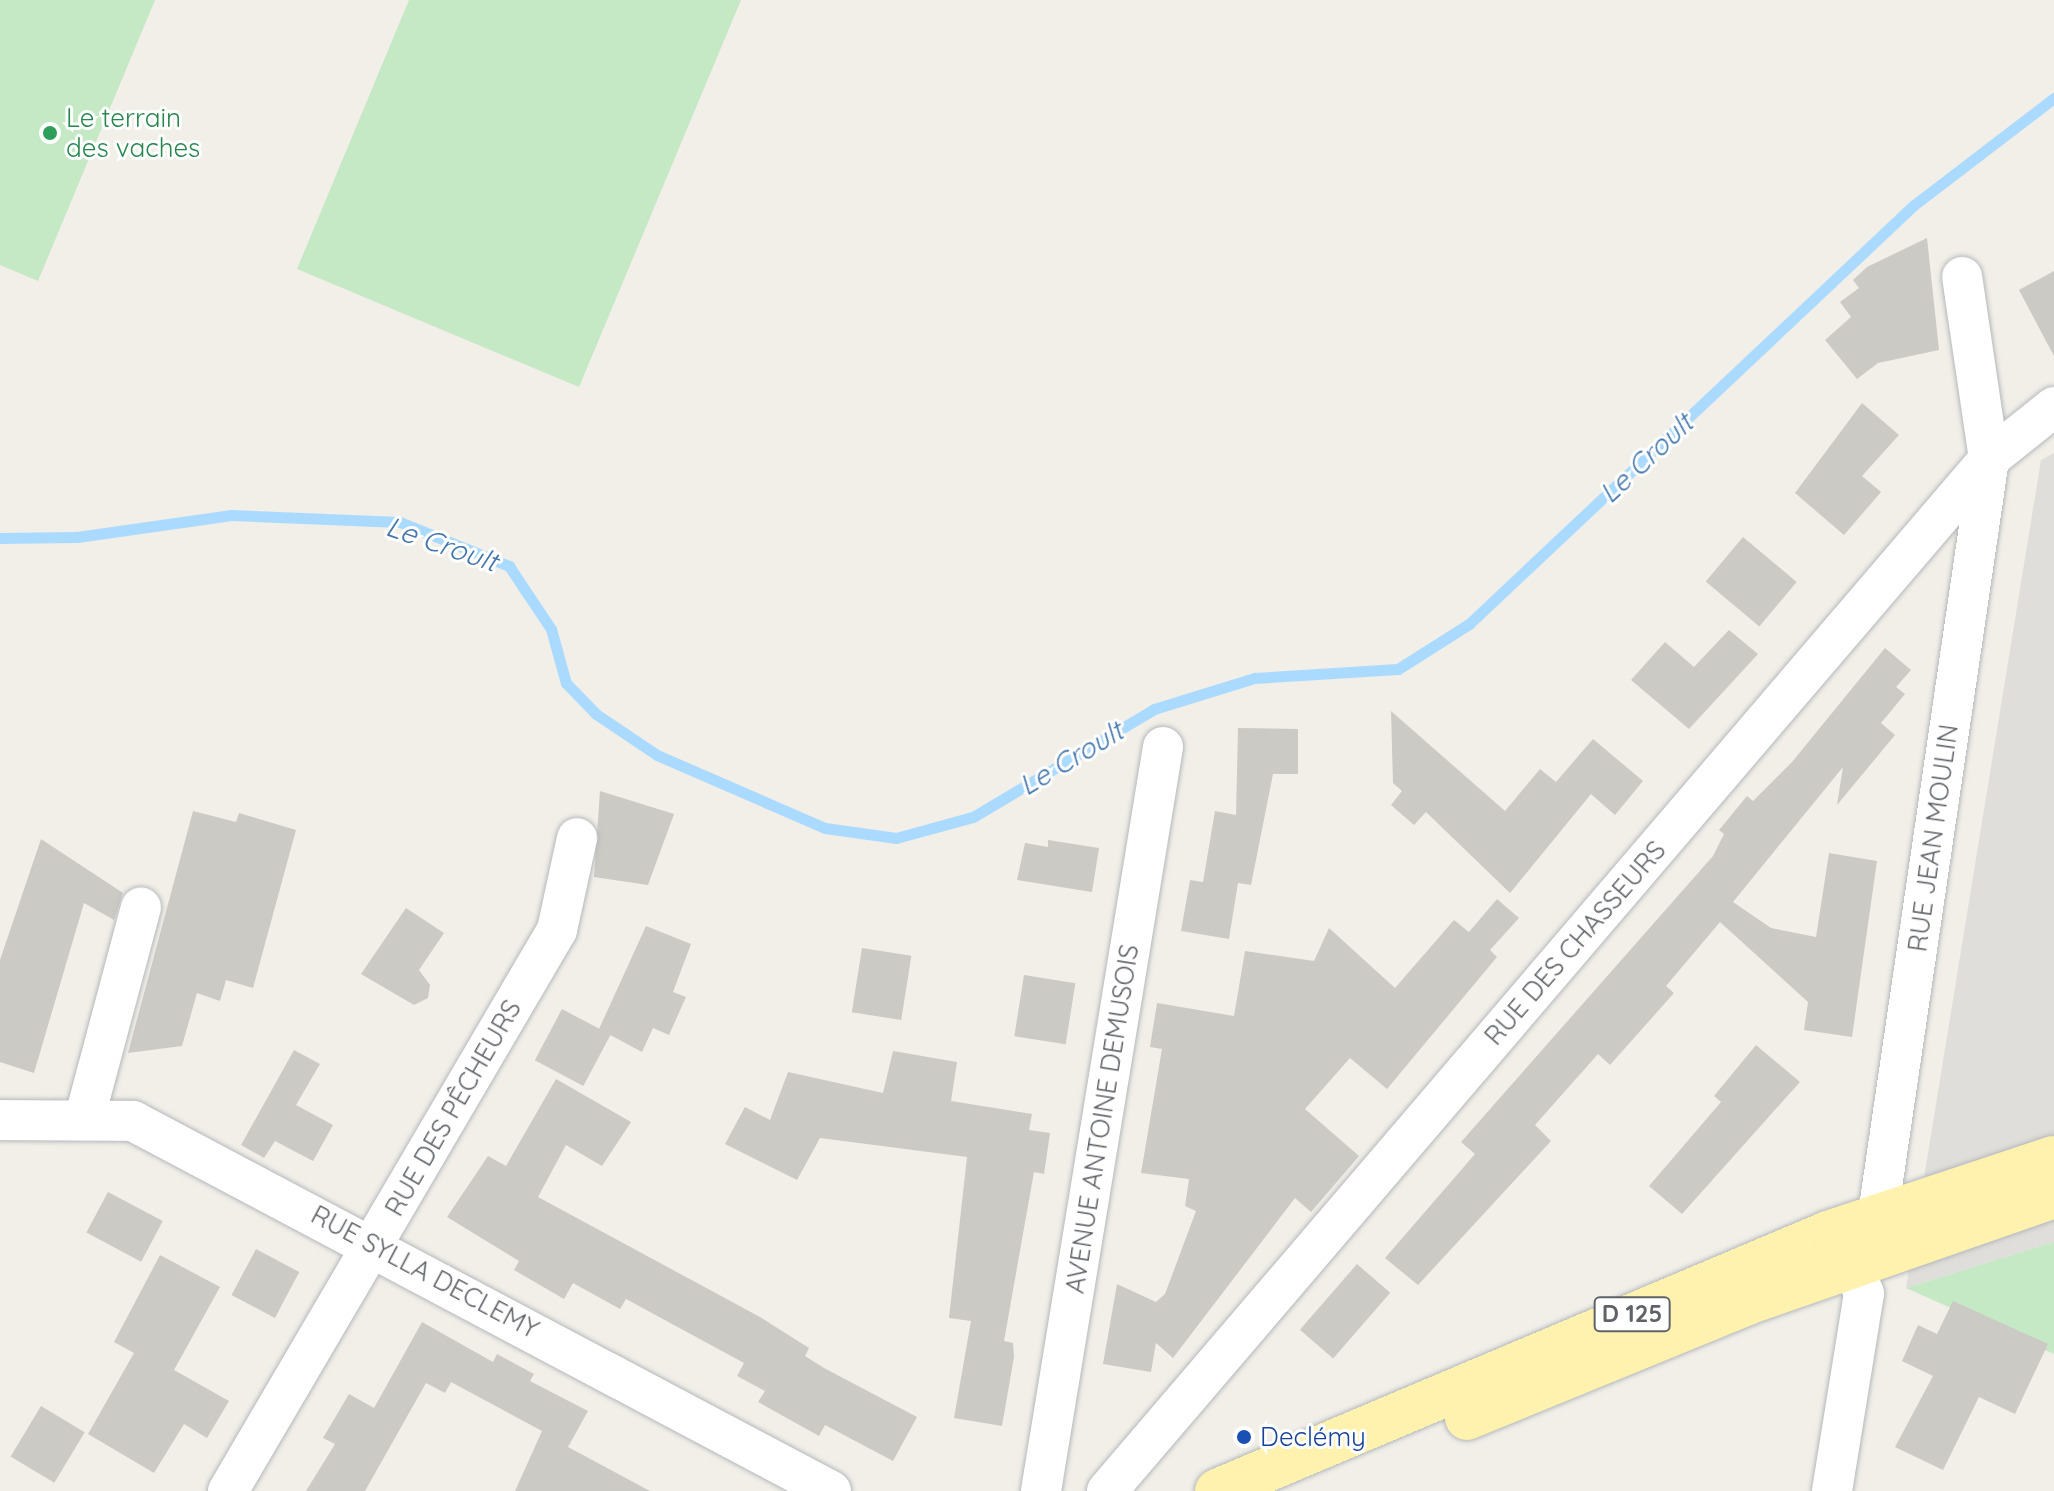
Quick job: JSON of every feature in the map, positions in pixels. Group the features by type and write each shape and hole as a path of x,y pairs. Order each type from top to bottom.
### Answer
{"main road":[{"name":"D 125","path":"1217,1491 1877,1217 2054,1158"},
{"name":"D 125","path":"1295,1491 1649,1343 1853,1265 2054,1196"}],"street":[{"name":"RUE JEAN MOULIN","path":"1877,1217 1989,459 1962,277"},
{"name":"RUE DES CHASSEURS","path":"1107,1491 1989,459 2054,407"},
{"name":"AVENUE ANTOINE DEMUSOIS","path":"1041,1491 1163,747"},
{"name":"RUE DES PÊCHEURS","path":"228,1491 557,930 577,838"},
{"path":"84,1120 141,907"},
{"name":"RUE SYLLA DECLEMY","path":"0,1120 133,1121 374,1243 831,1491"},
{"path":"1649,1343 1675,1314 1862,1240 1877,1217"},
{"path":"1832,1491 1864,1294 1853,1265"}],"shaded area":[{"path":"2054,453 2054,1242 1906,1288 2041,460"}],"green space":[{"name":"Le terrain des vaches","path":"0,0 155,0 38,281 0,265"},
{"path":"409,0 741,0 579,387 297,269"},
{"path":"2054,1242 2054,1354 1906,1288"}],"building":[{"path":"1927,238 1939,350 1878,363 1857,379 1825,340 1851,317 1840,302 1859,288 1853,280 1867,267"},
{"path":"2054,271 2054,356 2019,290"},
{"path":"1862,403 1899,435 1862,476 1881,492 1844,535 1795,493"},
{"path":"1743,537 1797,582 1759,626 1706,581"},
{"path":"1729,630 1758,654 1689,729 1631,680 1665,642 1694,667"},
{"path":"1885,648 1911,670 1896,687 1905,694 1881,723 1895,735 1837,805 1843,767 1733,902 1771,928 1816,937 1829,853 1877,861 1852,1037 1804,1030 1808,1002 1720,922 1666,986 1674,993 1610,1065 1598,1054 1535,1125 1551,1141 1418,1285 1385,1258 1475,1154 1461,1142 1713,856 1724,834 1719,830 1747,796 1753,801 1792,762"},
{"path":"1391,711 1505,811 1540,769 1556,782 1593,739 1643,781 1615,815 1591,794 1510,893 1426,812 1414,825 1391,805 1402,791 1393,783"},
{"path":"1238,728 1298,729 1298,774 1273,774 1251,885 1238,883 1229,939 1181,931 1190,880 1203,882 1215,811 1236,815"},
{"path":"600,791 674,814 648,885 594,877"},
{"path":"193,811 236,822 239,813 296,830 253,988 226,980 220,1001 197,993 182,1046 128,1053"},
{"path":"41,839 123,893 114,920 84,903 34,1073 0,1062 0,960"},
{"path":"1048,840 1099,848 1092,892 1017,880 1025,843 1048,847"},
{"path":"1497,899 1519,918 1490,950 1497,957 1387,1089 1350,1058 1305,1109 1359,1156 1311,1212 1295,1198 1173,1358 1156,1343 1151,1372 1103,1364 1117,1284 1156,1302 1165,1294 1196,1211 1185,1206 1189,1179 1141,1173 1162,1049 1150,1047 1157,1003 1234,1016 1245,951 1314,961 1329,928 1395,988 1454,920 1469,932"},
{"path":"406,908 444,933 419,970 430,985 428,998 414,1005 361,974"},
{"path":"646,926 691,944 673,992 686,997 669,1035 653,1028 642,1052 599,1029"},
{"path":"862,948 911,956 901,1020 852,1012"},
{"path":"1024,975 1075,983 1066,1044 1014,1036"},
{"path":"562,1009 611,1035 583,1086 535,1060"},
{"path":"1756,1045 1800,1082 1682,1214 1649,1186 1721,1102 1714,1096"},
{"path":"294,1050 320,1064 296,1105 333,1125 313,1161 275,1141 264,1158 241,1145"},
{"path":"893,1051 957,1062 951,1101 1032,1114 1029,1130 1050,1133 1044,1174 1034,1172 1004,1341 1013,1343 1014,1357 1002,1426 954,1418 971,1321 949,1318 967,1157 820,1138 797,1180 725,1144 745,1107 770,1120 788,1072 883,1093"},
{"path":"556,1079 631,1122 602,1166 566,1145 538,1197 760,1317 809,1348 805,1356 917,1417 893,1461 825,1425 819,1436 758,1402 765,1391 737,1376 744,1363 626,1299 620,1309 573,1283 564,1299 514,1270 519,1261 447,1217 488,1156 506,1166"},
{"path":"108,1192 163,1221 141,1262 86,1233"},
{"path":"256,1249 299,1272 275,1318 232,1295"},
{"path":"160,1255 220,1287 174,1370 229,1401 207,1438 184,1424 154,1473 88,1434 134,1353 114,1342"},
{"path":"1357,1264 1390,1293 1333,1359 1300,1330"},
{"path":"1953,1301 2048,1344 2015,1414 1979,1397 1943,1470 1895,1447 1933,1376 1902,1361 1918,1325 1937,1334"},
{"path":"422,1322 493,1362 497,1354 534,1374 530,1381 588,1411 568,1447 650,1491 515,1491 542,1431 451,1382 445,1393 426,1383 365,1491 306,1491 335,1444 323,1438 349,1394 374,1408"},
{"path":"41,1406 85,1432 54,1483 11,1457"}],"waterway":[{"name":"Le Croult","path":"0,538 77,537 231,515 400,522 509,566 551,629 566,683 596,714 657,755 825,828 896,838 973,817 1154,709 1255,678 1398,669 1469,624 1914,205 2054,98"}],"place":[{"name":"Le terrain des vaches","path":"50,133"},
{"name":"Declémy","path":"1244,1437"}]}
